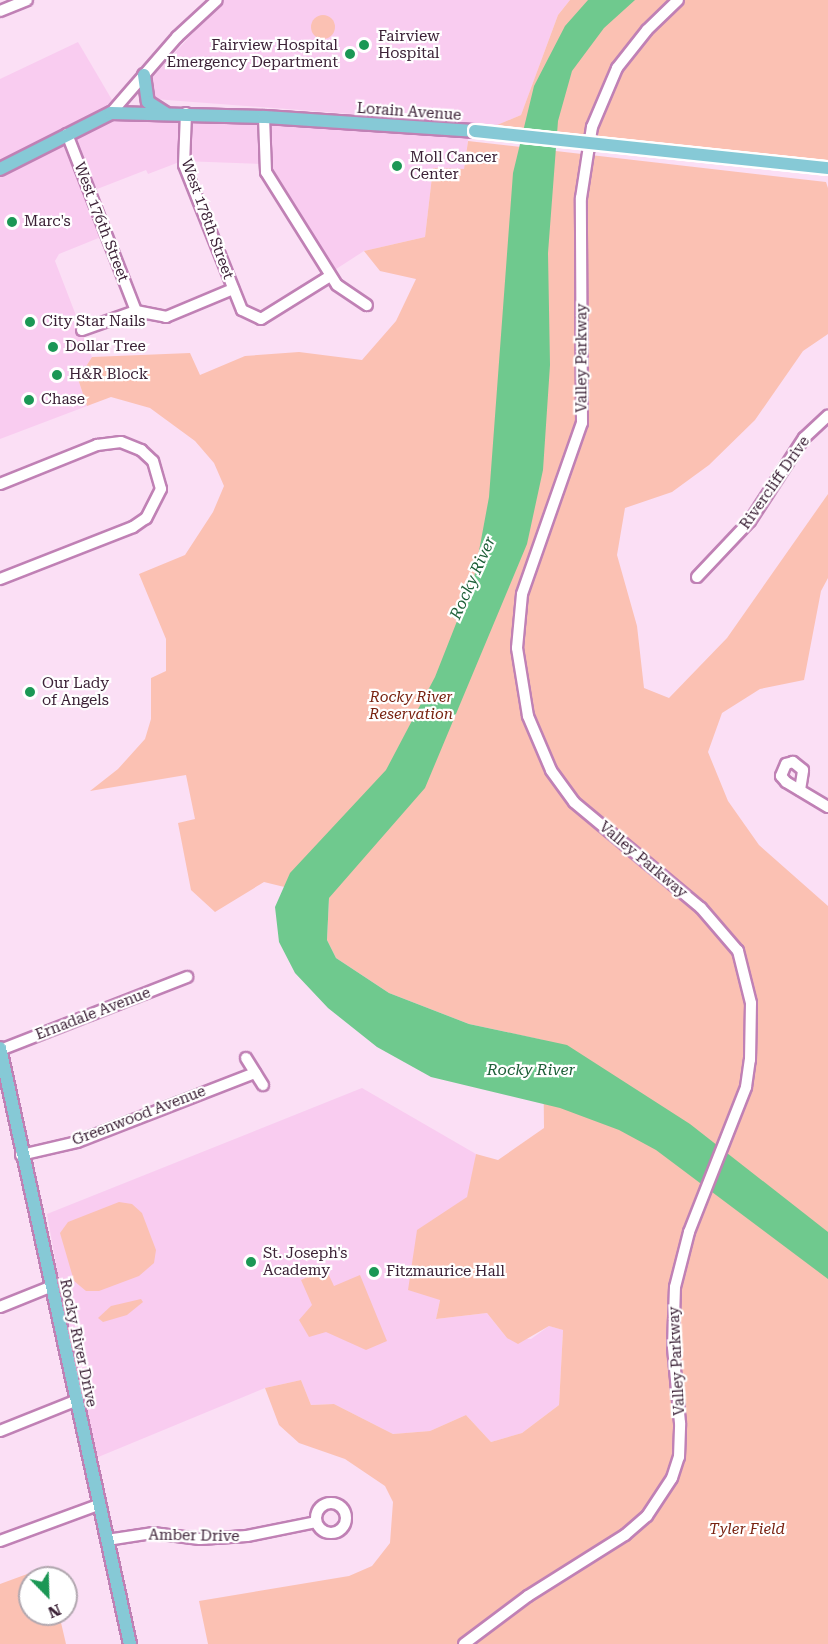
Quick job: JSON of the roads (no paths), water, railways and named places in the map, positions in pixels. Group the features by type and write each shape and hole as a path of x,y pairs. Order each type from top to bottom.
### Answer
{"main road":[{"path":"144,75 148,102 166,113"},
{"name":"Lorain Avenue","path":"0,169 111,113 186,113 475,131 828,168"},
{"name":"Rocky River Drive","path":"0,1049 21,1155 130,1644"}],"street":[{"path":"0,11 27,0"},
{"path":"111,113 144,75 217,0"},
{"name":"Valley Parkway","path":"464,1644 528,1596 626,1535 663,1496 679,1457 674,1296 695,1214 746,1087 753,1031 751,1003 738,951 701,908 574,802 551,770 528,716 517,648 522,594 582,423 581,198 592,127 617,68 646,30 678,0"},
{"name":"West 178th Street","path":"186,113 184,165 242,310 261,319 330,276"},
{"path":"264,117 266,172 330,276 349,296 367,306"},
{"name":"West 176th Street","path":"67,134 136,311"},
{"path":"82,330 136,311 166,317 233,289"},
{"name":"Rivercliff Drive","path":"697,577 750,521 804,438 828,416"},
{"path":"0,484 97,445 121,442 141,450 153,461 159,475 161,489 146,518 0,579"},
{"path":"800,790 828,807"},
{"name":"Ernadale Avenue","path":"0,1049 187,977"},
{"path":"246,1058 263,1085"},
{"name":"Greenwood Avenue","path":"21,1155 106,1132 255,1073"},
{"path":"0,1307 50,1287"},
{"path":"0,1431 75,1401"},
{"path":"0,1542 98,1505"},
{"name":"Amber Drive","path":"107,1540 153,1533 200,1539 247,1536 316,1522"}],"water":[{"name":"Rocky River","path":"588,0 635,0 604,28 572,71 558,121 548,253 550,365 543,470 527,544 425,788 329,898 327,940 336,958 389,993 469,1024 567,1045 690,1124 828,1232 828,1279 656,1150 619,1130 560,1108 431,1077 377,1047 328,1008 295,973 279,942 275,907 290,873 386,770 435,677 474,578 489,497 513,173 534,86 565,26"}],"place":[{"name":"Fairview Hospital","path":"364,45"},
{"name":"Fairview Hospital Emergency Department","path":"350,54"},
{"name":"Moll Cancer Center","path":"397,166"},
{"name":"Marc's","path":"12,222"},
{"name":"City Star Nails","path":"30,322"},
{"name":"Dollar Tree","path":"53,347"},
{"name":"H&R Block","path":"57,375"},
{"name":"Chase","path":"29,400"},
{"name":"Our Lady of Angels","path":"30,692"},
{"name":"St. Joseph's Academy","path":"251,1262"},
{"name":"Fitzmaurice Hall","path":"374,1272"}],"park label":[{"name":"Rocky River Reservation","path":"411,706"},
{"name":"Tyler Field","path":"747,1530"}]}
